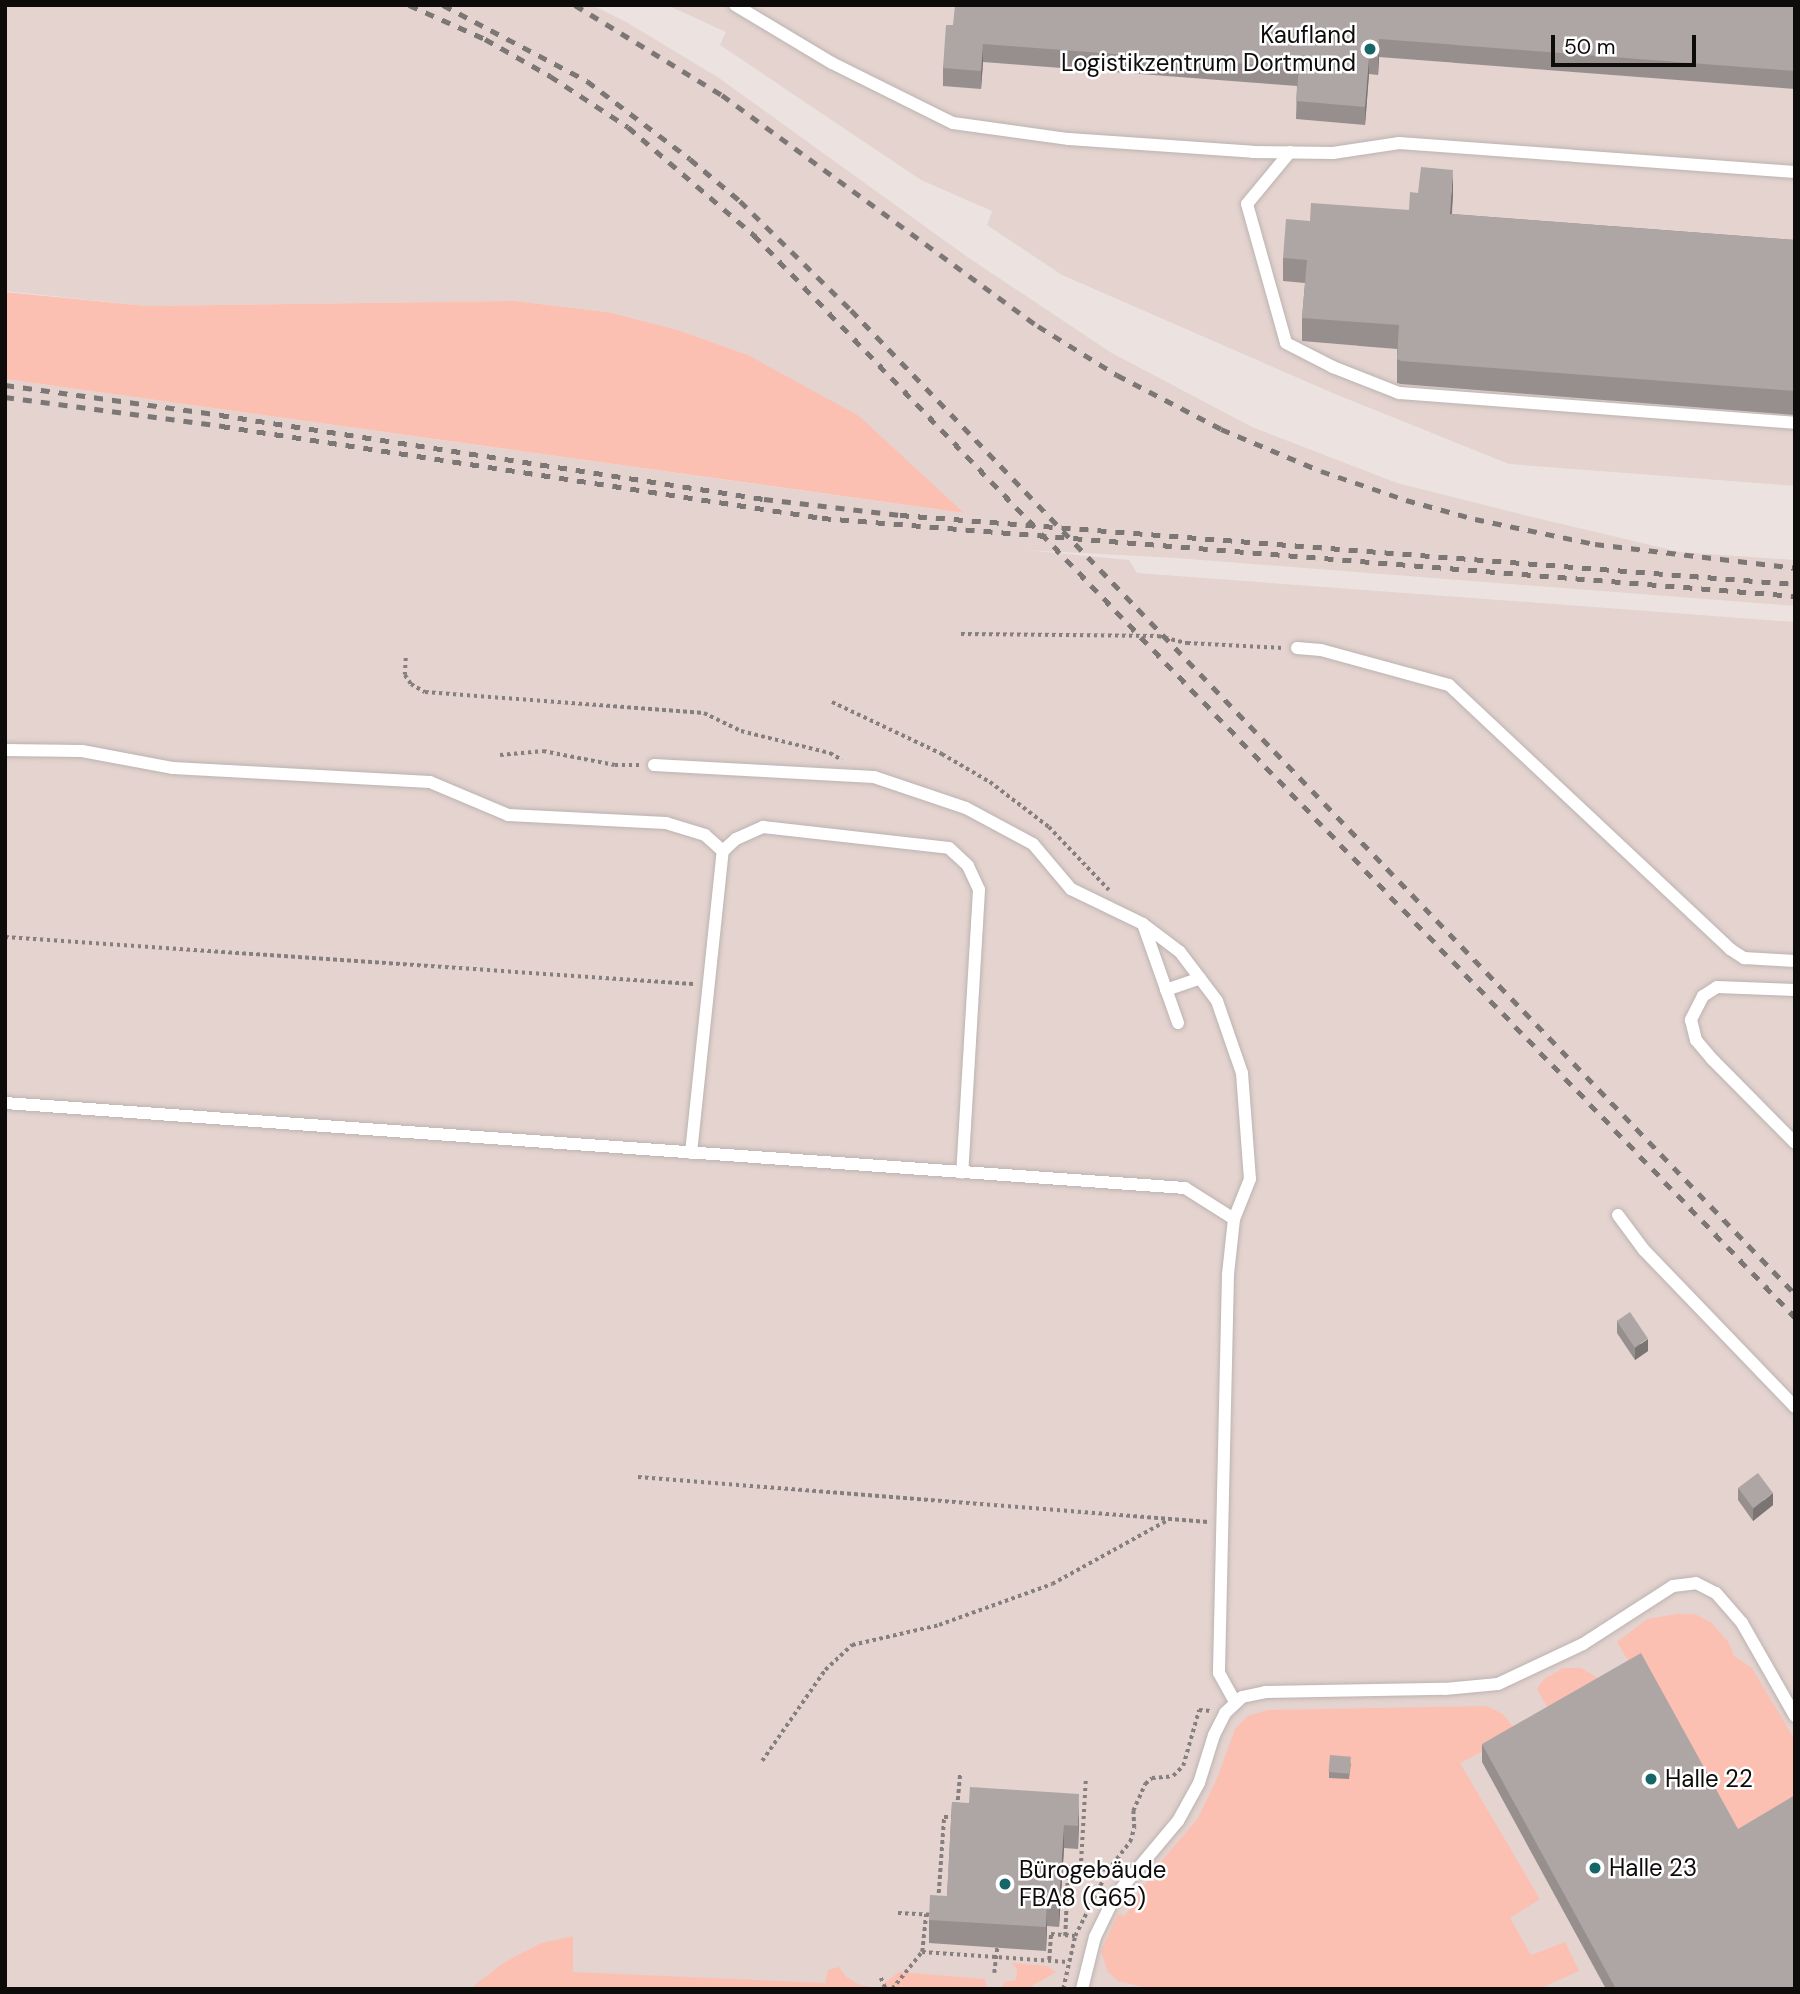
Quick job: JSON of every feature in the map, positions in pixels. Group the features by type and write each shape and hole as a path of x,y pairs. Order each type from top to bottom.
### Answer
{"lane":[{"path":"735,5 832,63 953,123 1069,139 1290,152 1333,153 1399,144 1795,172"},
{"path":"1290,152 1247,204 1286,343 1333,367 1399,393 1795,424"},
{"path":"1297,648 1321,650 1449,685 1730,949 1744,958 1795,961"},
{"path":"5,750 82,751 173,768 430,782 508,815 666,823 705,835 723,851"},
{"path":"654,765 874,778 966,808 1033,844 1071,889 1143,924 1180,952 1217,1001 1242,1073 1251,1179 1234,1219 1228,1274 1219,1673 1235,1702"},
{"path":"691,1153 723,851 736,839 762,827 949,848 968,866 979,890 961,1172"},
{"path":"1143,924 1178,1023"},
{"path":"1166,990 1200,978"},
{"path":"1795,990 1717,987 1703,996 1691,1020 1696,1040 1712,1059 1795,1143"},
{"path":"5,1103 1185,1188 1234,1219"},
{"path":"1618,1215 1644,1250 1795,1407"},
{"path":"1082,1989 1095,1937 1115,1896 1178,1821 1199,1783 1225,1713 1242,1697 1265,1692 1445,1689 1498,1684 1521,1676 1583,1644 1673,1586 1696,1583 1716,1593 1742,1623 1795,1716"}],"path":[{"path":"961,634 1158,636 1187,643 1297,648"},
{"path":"405,658 405,675 411,684 425,692 704,713 741,731 830,753 874,778"},
{"path":"832,702 942,754 990,782 1049,827 1115,895"},
{"path":"500,755 543,751 615,765 654,765"},
{"path":"5,937 709,985"},
{"path":"638,1477 1221,1522"},
{"path":"762,1761 825,1670 852,1645 939,1625 1052,1584 1170,1519"},
{"path":"1063,1989 1080,1925 1108,1870 1130,1842 1134,1828 1133,1811 1145,1784 1152,1779 1173,1776 1183,1766 1199,1710 1225,1713"},
{"path":"938,1903 944,1817 956,1817 960,1773"},
{"path":"1081,1868 1086,1781"},
{"path":"1065,1936 1068,1867 1108,1870 1127,1881"},
{"path":"898,1913 937,1915"},
{"path":"892,1989 922,1952 926,1914"},
{"path":"1049,1960 1051,1934 1071,1936"},
{"path":"994,1973 997,1948"},
{"path":"922,1952 1068,1962"},
{"path":"881,1978 886,1989"}],"shaded area":[{"path":"5,5 592,5 628,23 719,78 966,256 1110,352 1252,427 1397,483 1528,516 1680,552 1795,560 1795,606 1176,558 1025,550 1129,560 1137,573 1795,622 1795,1989 5,1989 5,379 963,513 748,355 678,330 608,312 515,301 147,306 5,291"},
{"path":"667,5 1795,5 1795,486 1509,464 1335,394 1062,275 987,225 992,211 921,180 720,45 726,32"},
{"path":"5,292 147,306 515,301 608,312 678,330 748,355 859,416 964,513 5,379"},
{"path":"1695,1614 1712,1623 1729,1643 1734,1656 1752,1668 1795,1740 1795,1813 1738,1846 1617,1642 1647,1619"},
{"path":"1563,1668 1581,1668 1598,1678 1554,1719 1537,1689 1544,1679"},
{"path":"1487,1706 1503,1714 1518,1733 1460,1763 1540,1899 1510,1918 1531,1955 1565,1942 1579,1971 1539,1989 1152,1989 1118,1981 1108,1972 1101,1951 1118,1914 1125,1916 1141,1889 1161,1866 1159,1864 1198,1818 1218,1776 1235,1729 1248,1716 1268,1710"},
{"path":"573,1936 573,1972 825,1983 828,1970 839,1967 846,1977 860,1985 878,1988 899,1972 985,1979 987,1989 470,1989 503,1963 541,1943"},
{"path":"1012,1963 1047,1966 1056,1972 1027,1989 1001,1989 1005,1982 1016,1980 1017,1969"}],"building":[{"name":"Kaufland Logistikzentrum Dortmund","path":"955,5 1795,5 1795,71 1379,39 1378,57 1369,57 1365,107 1296,101 1299,68 983,44 981,71 943,68 946,25 953,25"},
{"path":"1421,167 1453,170 1450,214 1795,240 1795,391 1401,361 1397,359 1399,325 1302,318 1307,260 1283,258 1286,219 1310,221 1311,203 1409,210 1410,192 1418,193"},
{"path":"1630,1312 1648,1339 1635,1347 1617,1321"},
{"path":"1758,1473 1773,1493 1753,1508 1738,1488"},
{"path":"1641,1653 1738,1829 1795,1795 1795,1989 1616,1989 1482,1744"},
{"path":"1330,1755 1351,1757 1349,1774 1329,1772"},
{"name":"Bürogebäude FBA8 (G65)","path":"970,1787 1079,1794 1078,1826 1064,1825 1059,1903 1047,1902 1046,1927 929,1920 930,1895 947,1896 952,1802 969,1803"}],"railway":[{"path":"409,5 485,39 550,76 628,127 754,235 1795,1317"},
{"path":"443,5 587,81 690,159 740,201 851,310 1795,1294"},
{"path":"575,5 722,95 1038,326 1117,375 1221,429 1321,471 1406,500 1475,519 1595,544 1795,568"},
{"path":"5,385 220,415 764,499 900,515 1795,584"},
{"path":"5,397 221,426 822,518 1795,596"}],"place":[{"name":"Kaufland Logistikzentrum Dortmund","path":"1370,49"},
{"name":"Halle 22","path":"1651,1779"},
{"name":"Halle 23","path":"1595,1868"},
{"name":"Bürogebäude FBA8 (G65)","path":"1005,1884"}]}
